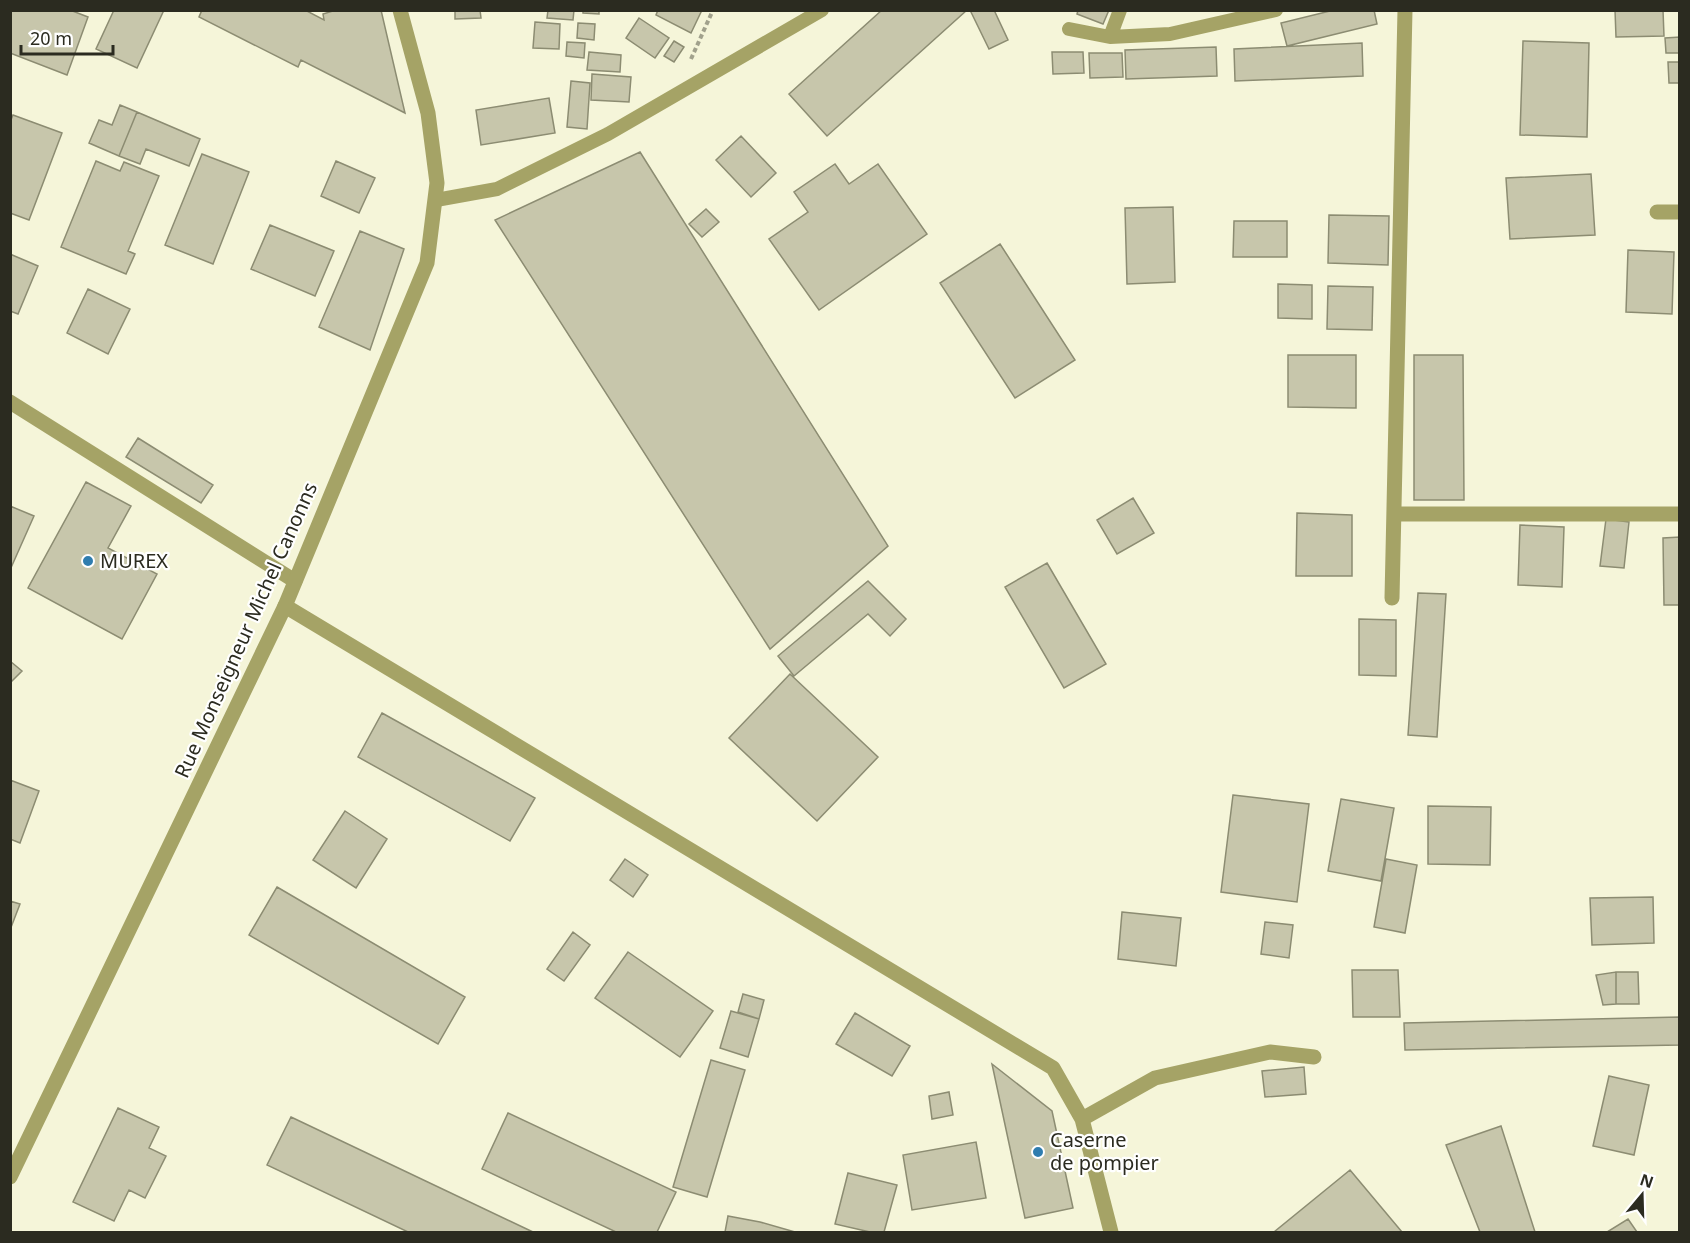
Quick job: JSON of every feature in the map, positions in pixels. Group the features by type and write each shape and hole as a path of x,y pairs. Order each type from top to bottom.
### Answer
{"street":[{"name":"Rue Monseigneur Michel Canonns","path":"10,1177 285,606 427,264 437,183 428,113 400,10"},
{"path":"1392,598 1406,10"},
{"path":"1657,212 1680,212"},
{"path":"10,402 295,581"},
{"path":"1395,514 1680,514"},
{"path":"285,606 1053,1068 1082,1119 1110,1233"},
{"path":"1082,1119 1155,1078 1270,1052 1314,1057"}],"lane":[{"path":"436,200 497,189 608,134 822,10"},
{"path":"1110,37 1120,10"},
{"path":"1069,29 1110,37 1170,34 1276,10"}],"path":[{"path":"682,91 690,62 712,10"}],"building":[{"path":"10,10 70,10 88,17 67,75 10,53"},
{"path":"114,10 164,10 137,68 96,49"},
{"path":"202,10 305,10 324,20 323,14 336,10 381,10 405,113 301,60 298,67 199,17"},
{"path":"455,10 480,10 481,18 455,19"},
{"path":"548,10 574,10 573,20 547,18"},
{"path":"583,10 599,10 599,14 583,13"},
{"path":"658,10 702,10 691,33 656,15"},
{"path":"882,10 967,10 827,136 789,94"},
{"path":"970,10 994,10 1008,40 989,49"},
{"path":"1078,10 1109,10 1103,24 1077,14"},
{"path":"1334,10 1374,10 1377,24 1287,46 1281,23"},
{"path":"1615,10 1663,10 1664,36 1616,37"},
{"path":"639,18 669,38 655,58 626,38"},
{"path":"535,22 560,24 559,49 533,48"},
{"path":"578,23 595,24 594,40 577,38"},
{"path":"1680,37 1680,53 1666,53 1665,38"},
{"path":"674,41 684,47 674,62 664,56"},
{"path":"1523,41 1589,43 1587,137 1520,135"},
{"path":"567,42 585,43 584,58 566,56"},
{"path":"1362,43 1363,76 1235,81 1234,49"},
{"path":"1216,47 1217,76 1126,79 1125,50"},
{"path":"589,52 621,55 620,72 587,70"},
{"path":"1052,52 1083,52 1084,73 1053,74"},
{"path":"1089,53 1122,53 1123,77 1090,78"},
{"path":"1668,62 1680,62 1680,83 1669,83"},
{"path":"592,74 631,77 629,102 591,100"},
{"path":"571,81 590,83 587,129 567,127"},
{"path":"549,98 555,133 481,145 476,110"},
{"path":"120,105 137,112 119,156 89,143 99,120 112,125"},
{"path":"137,112 200,139 189,166 146,149 140,164 119,156"},
{"path":"13,115 62,133 29,220 10,213 10,122"},
{"path":"741,136 776,173 751,197 716,160"},
{"path":"640,152 888,546 770,649 495,220"},
{"path":"202,154 249,172 213,264 165,245"},
{"path":"96,161 120,171 124,162 159,176 128,251 135,254 126,274 61,247"},
{"path":"336,161 375,178 359,213 321,196"},
{"path":"835,164 849,184 878,164 927,234 819,310 769,239 808,212 794,192"},
{"path":"1591,174 1595,235 1510,239 1506,178"},
{"path":"1173,207 1175,282 1127,284 1125,208"},
{"path":"706,209 719,222 702,237 689,224"},
{"path":"1329,215 1389,216 1388,265 1328,263"},
{"path":"1234,221 1287,221 1287,257 1233,257"},
{"path":"270,225 334,251 315,296 251,269"},
{"path":"360,231 404,249 370,350 319,327"},
{"path":"1000,244 1075,360 1015,398 940,283"},
{"path":"1628,250 1674,252 1672,314 1626,312"},
{"path":"10,254 38,266 18,314 10,311"},
{"path":"1278,284 1312,285 1312,319 1278,318"},
{"path":"1328,286 1373,287 1372,330 1327,329"},
{"path":"88,289 130,309 108,354 67,333"},
{"path":"1288,355 1356,355 1356,408 1288,407"},
{"path":"1414,355 1463,355 1464,500 1414,500"},
{"path":"138,438 213,485 201,503 126,457"},
{"name":"MUREX","path":"86,482 131,506 108,548 157,574 122,639 28,588"},
{"path":"1133,498 1154,533 1117,554 1097,520"},
{"path":"10,506 34,516 10,570"},
{"path":"1297,513 1352,515 1352,576 1296,576"},
{"path":"1606,519 1629,522 1624,568 1600,566"},
{"path":"1520,525 1564,527 1562,587 1518,585"},
{"path":"1680,537 1680,605 1664,605 1663,538"},
{"path":"1047,563 1106,664 1064,688 1005,587"},
{"path":"868,581 906,619 890,636 868,614 794,676 778,656"},
{"path":"1418,593 1446,594 1437,737 1408,735"},
{"path":"1359,619 1396,620 1396,676 1359,675"},
{"path":"10,661 22,671 10,683"},
{"path":"790,674 878,757 817,821 729,738"},
{"path":"382,713 535,798 510,841 358,757"},
{"path":"10,780 39,791 20,843 10,839"},
{"path":"1233,795 1309,804 1297,902 1221,892"},
{"path":"1341,799 1394,808 1381,881 1328,871"},
{"path":"1428,806 1491,807 1490,865 1428,864"},
{"path":"345,811 387,839 356,888 313,860"},
{"path":"625,859 648,875 633,897 610,880"},
{"path":"1386,859 1417,865 1405,933 1374,927"},
{"path":"277,887 465,997 438,1044 249,935"},
{"path":"1653,897 1654,943 1592,945 1590,898"},
{"path":"10,901 20,904 10,930"},
{"path":"1122,912 1181,918 1176,966 1118,959"},
{"path":"1265,922 1293,925 1289,958 1261,954"},
{"path":"573,932 590,945 564,981 547,969"},
{"path":"628,952 713,1011 680,1057 595,998"},
{"path":"1352,970 1398,970 1400,1017 1353,1017"},
{"path":"1616,972 1638,972 1639,1004 1616,1004"},
{"path":"1616,972 1616,1004 1603,1005 1596,975"},
{"path":"743,994 764,1000 759,1019 738,1012"},
{"path":"731,1011 759,1019 748,1057 720,1048"},
{"path":"855,1013 910,1046 892,1076 836,1044"},
{"path":"1680,1017 1680,1045 1405,1050 1404,1023"},
{"path":"711,1060 745,1070 707,1197 673,1187"},
{"path":"992,1064 1052,1111 1073,1208 1025,1218"},
{"path":"1304,1067 1306,1094 1265,1097 1262,1071"},
{"path":"1609,1076 1649,1085 1634,1155 1593,1146"},
{"path":"949,1092 953,1115 932,1119 929,1096"},
{"path":"118,1108 159,1127 149,1148 166,1156 145,1198 129,1190 114,1221 73,1202"},
{"path":"508,1113 676,1192 657,1232 616,1232 482,1169"},
{"path":"291,1117 533,1232 408,1232 267,1165"},
{"path":"1501,1126 1535,1232 1480,1232 1446,1145"},
{"path":"976,1142 986,1198 912,1210 903,1155"},
{"path":"1350,1170 1402,1232 1274,1232"},
{"path":"848,1173 897,1185 884,1232 870,1232 835,1224"},
{"path":"728,1216 760,1222 795,1232 725,1232"},
{"path":"1628,1219 1637,1232 1607,1232"}],"place":[{"name":"MUREX","path":"88,561"},
{"name":"Caserne de pompier","path":"1038,1152"}]}
